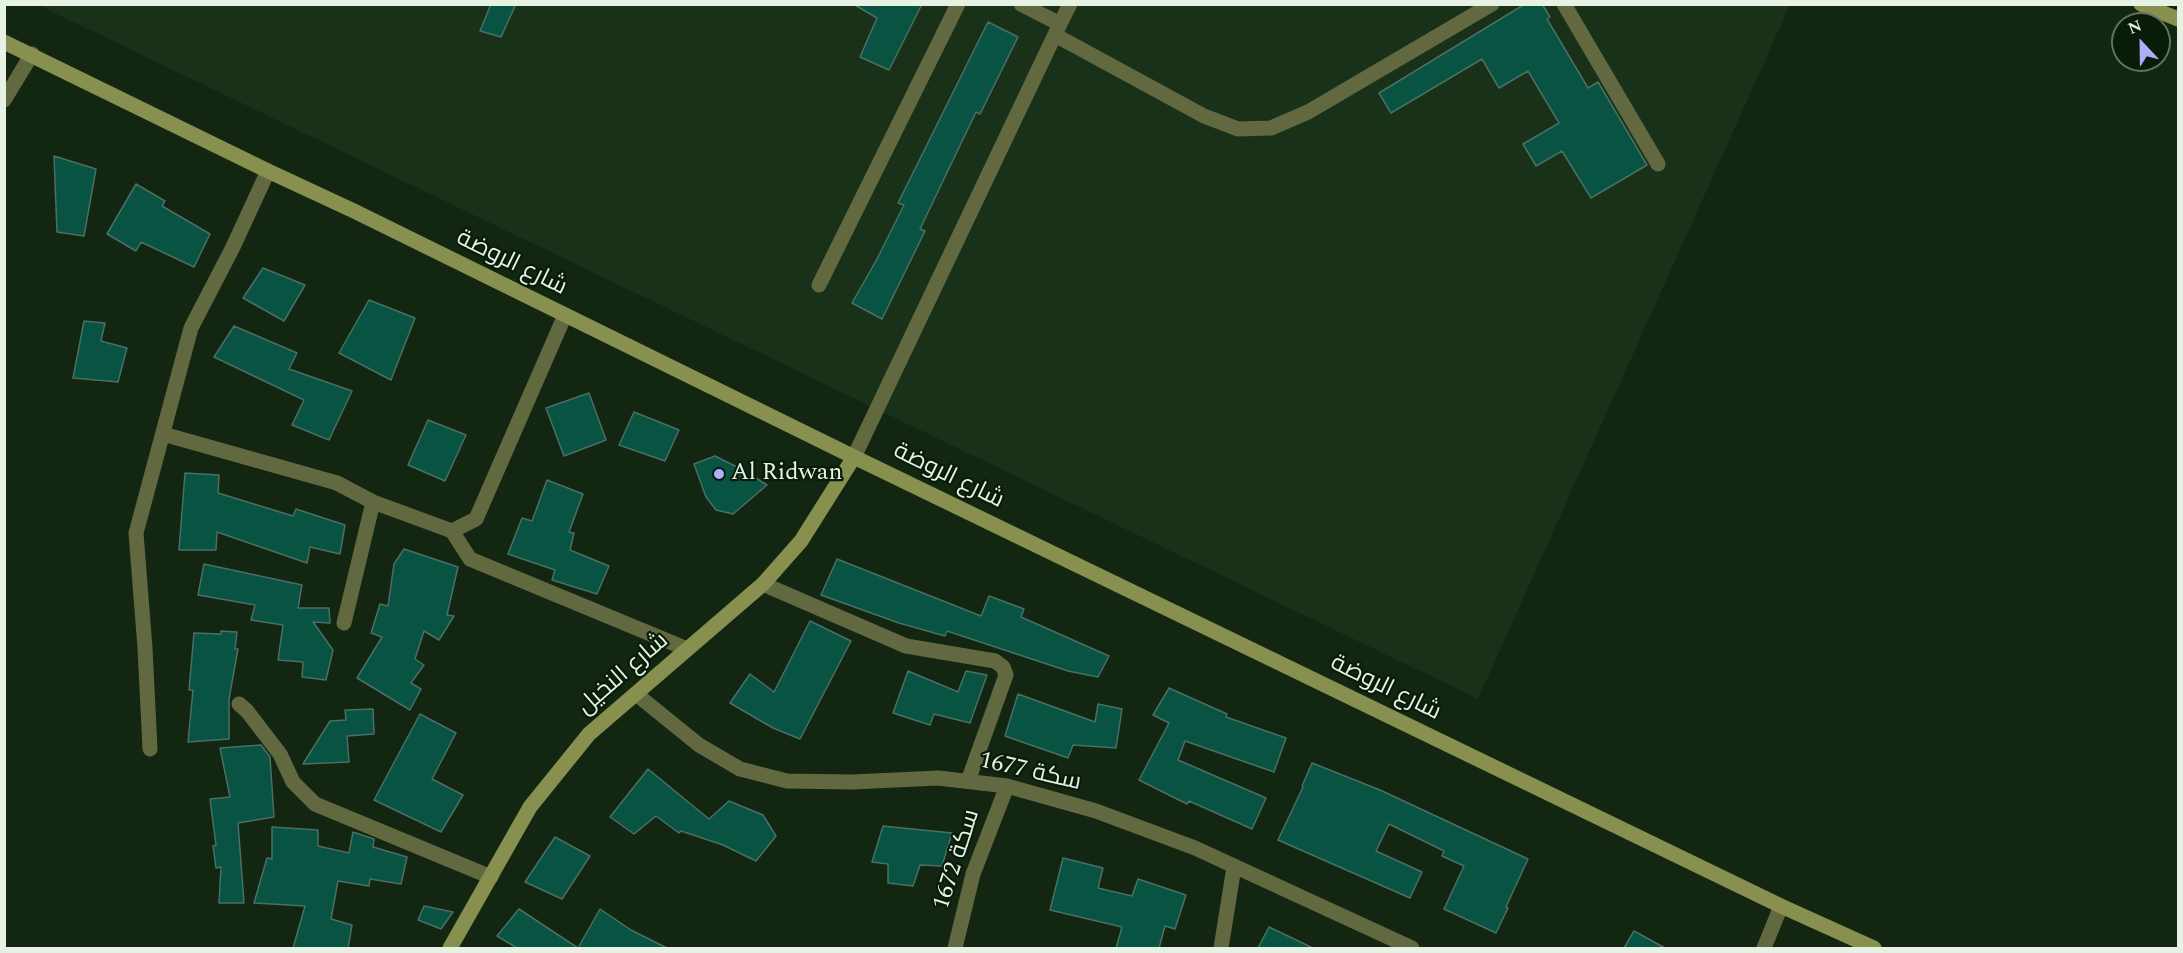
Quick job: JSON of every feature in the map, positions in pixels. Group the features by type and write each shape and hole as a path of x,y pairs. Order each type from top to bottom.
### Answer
{"main road":[{"path":"2141,4 2178,20"},
{"name":"شارع الروضة","path":"4,42 854,457 1781,906 1874,948"},
{"name":"شارع النخيل","path":"450,948 530,807 589,734 763,584 801,541 854,457"}],"street":[{"path":"819,285 958,4"},
{"path":"1021,4 1058,29 1204,116 1238,129 1270,128 1308,112 1492,4"},
{"path":"854,457 1070,4"},
{"path":"1564,4 1658,164"},
{"path":"4,100 32,54"},
{"path":"150,749 136,533 191,328 233,247 268,171"},
{"path":"452,531 476,519 565,315"},
{"path":"163,434 337,483 373,502 452,531 470,559 687,650"},
{"path":"344,623 373,502"},
{"path":"763,584 906,646 995,661 1003,667 1006,675 968,781"},
{"name":"سكة 1677","path":"636,694 699,745 740,769 787,781 852,782 938,778 1007,786 1096,811 1196,848 1412,948"},
{"path":"239,704 280,753 293,782 315,804 491,877"},
{"name":"سكة 1672","path":"955,948 973,874 1007,786"},
{"path":"1221,948 1234,867"},
{"path":"1764,948 1781,906"}],"shaded area":[{"path":"38,5 1790,5 1478,699"}],"building":[{"path":"491,4 516,4 501,37 480,31"},
{"path":"853,4 922,4 889,70 860,57 877,18"},
{"path":"1525,4 1542,4 1550,17 1547,19 1588,88 1598,82 1647,165 1591,198 1562,151 1536,166 1523,144 1559,123 1528,71 1499,88 1482,59 1391,113 1379,93"},
{"path":"988,22 1018,37 980,114 976,112 920,229 925,231 882,319 852,303 904,205 898,203"},
{"path":"54,156 96,169 84,236 57,232"},
{"path":"136,184 165,201 162,206 210,234 194,267 141,242 136,251 107,234"},
{"path":"263,268 305,285 284,321 243,298"},
{"path":"369,300 415,318 391,380 339,353"},
{"path":"84,321 105,323 101,341 127,348 118,382 73,378"},
{"path":"234,326 297,353 289,369 352,391 329,440 292,425 304,400 214,357"},
{"path":"589,393 606,440 564,456 546,408"},
{"path":"634,412 679,430 665,461 619,445"},
{"path":"428,420 466,435 445,481 408,465"},
{"path":"715,456 737,467 743,481 753,476 767,485 733,514 716,510 706,497 694,464"},
{"path":"185,473 219,475 218,493 293,516 296,509 345,525 340,554 310,547 307,563 217,532 216,550 179,550"},
{"path":"547,480 583,494 569,532 574,533 570,550 609,566 597,594 552,580 555,570 508,554 522,518 532,521"},
{"path":"404,549 458,567 447,615 454,616 439,640 424,631 415,659 424,665 411,683 421,689 410,710 357,678 382,637 371,633 380,604 388,606 394,564"},
{"path":"837,559 981,616 989,596 1024,609 1021,617 1109,656 1098,677 1068,671 947,631 945,636 899,623 821,595"},
{"path":"204,564 302,585 298,608 329,608 330,623 313,622 333,650 326,680 302,677 303,662 278,660 283,625 251,620 255,605 198,595"},
{"path":"810,621 851,641 800,739 773,728 730,703 750,674 774,692"},
{"path":"221,631 237,632 235,649 238,649 229,699 229,739 188,742 193,690 189,690 194,633 221,634"},
{"path":"908,671 958,692 966,671 987,675 970,723 934,714 930,725 893,713"},
{"path":"1169,688 1227,714 1226,717 1286,738 1274,772 1185,741 1178,760 1266,798 1252,829 1189,801 1187,804 1139,780 1169,723 1153,715"},
{"path":"1018,694 1095,722 1098,704 1122,709 1116,748 1073,745 1068,758 1005,736"},
{"path":"373,709 374,734 347,736 349,762 303,764 330,721 346,720 345,710"},
{"path":"420,714 456,733 432,779 463,795 441,832 374,800"},
{"path":"261,745 270,757 274,817 238,823 244,903 219,903 221,867 216,868 213,846 216,845 210,799 230,797 220,748"},
{"path":"1312,763 1380,790 1528,859 1496,933 1444,909 1464,866 1442,856 1444,851 1389,824 1376,851 1422,872 1410,898 1278,840"},
{"path":"648,769 709,819 729,801 763,815 776,836 756,861 723,845 681,831 679,833 656,816 634,834 610,817"},
{"path":"883,826 952,833 942,866 920,865 913,886 888,883 888,864 872,862"},
{"path":"272,827 318,830 318,846 349,853 353,832 374,839 373,847 407,857 401,884 370,879 369,886 338,881 331,919 352,925 348,948 293,948 305,906 254,903 267,858 272,859"},
{"path":"555,837 590,856 562,899 525,882"},
{"path":"1063,858 1103,868 1098,888 1132,896 1138,879 1186,895 1175,929 1165,926 1159,948 1116,948 1122,927 1050,910"},
{"path":"424,906 453,912 441,929 418,920"},
{"path":"519,909 578,948 517,948 497,936"},
{"path":"600,909 631,930 667,948 578,948"},
{"path":"1269,927 1313,948 1258,948"},
{"path":"1634,931 1665,948 1624,948"}],"place":[{"name":"Al Ridwan","path":"719,474"}]}
